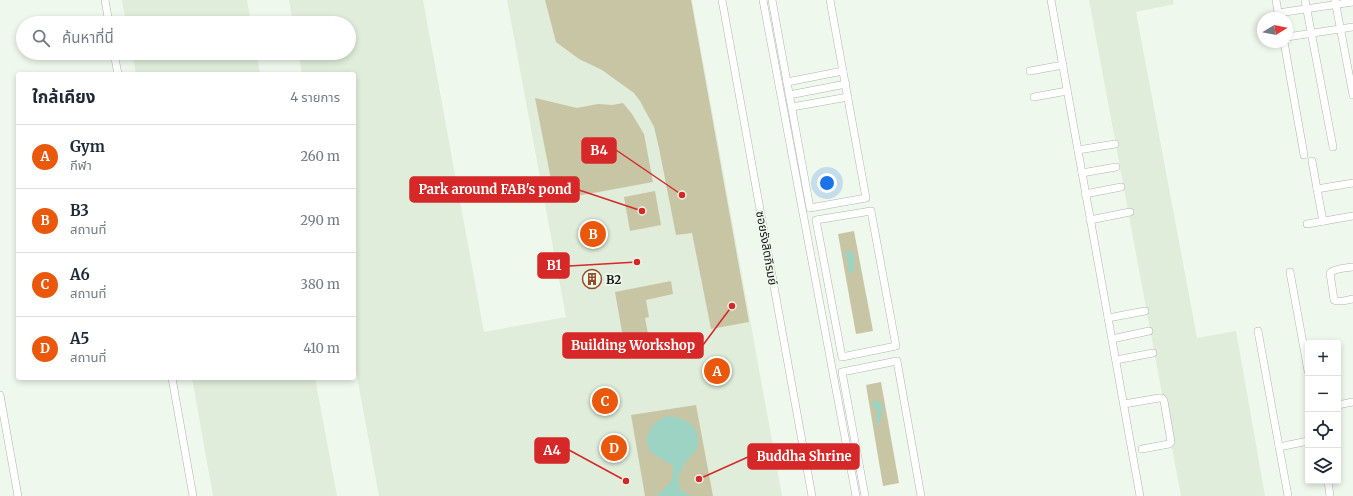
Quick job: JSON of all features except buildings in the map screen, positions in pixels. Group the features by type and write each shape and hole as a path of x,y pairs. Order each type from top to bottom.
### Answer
{"street":[{"path":"105,0 108,16"},
{"name":"ซอยรังสิตภิรมย์","path":"722,0 812,496"},
{"path":"763,0 856,496"},
{"path":"772,0 810,208 866,198 830,0"},
{"path":"1051,0 1140,496"},
{"path":"1276,0 1278,12"},
{"path":"1305,0 1333,147"},
{"path":"1291,12 1335,2 1353,2"},
{"path":"1335,2 1353,95"},
{"path":"1293,36 1353,27"},
{"path":"1285,48 1304,155"},
{"path":"115,60 118,72"},
{"path":"1030,71 1063,65"},
{"path":"787,82 843,71"},
{"path":"789,95 846,84"},
{"path":"1034,97 1067,91"},
{"path":"792,107 848,96"},
{"path":"786,125 794,123"},
{"path":"1078,150 1115,144"},
{"path":"1312,161 1322,221"},
{"path":"1082,173 1116,167"},
{"path":"1317,189 1353,183"},
{"path":"1085,194 1121,187"},
{"path":"871,211 896,346 842,357 829,290 816,220 871,211"},
{"path":"1090,220 1130,212"},
{"path":"1306,224 1353,216"},
{"path":"1353,266 1332,271 1330,273 1334,300 1341,302 1353,299"},
{"path":"1290,272 1305,354"},
{"path":"818,292 829,290"},
{"path":"1108,318 1145,311"},
{"path":"1112,339 1149,331"},
{"path":"1258,331 1288,496"},
{"path":"1116,360 1153,353"},
{"path":"865,496 842,372 897,361 921,496"},
{"path":"172,380 193,496"},
{"path":"0,395 18,496"},
{"path":"1124,404 1159,398 1162,398 1164,401 1171,442 1169,444 1142,449"},
{"path":"1341,404 1353,402"},
{"path":"846,442 854,440"},
{"path":"1279,447 1305,443"},
{"path":"1328,484 1330,496"}],"shaded area":[{"path":"122,0 247,0 250,16 125,16"},
{"path":"289,0 423,0 484,332 566,317 507,0 692,0 782,496 379,496 356,371 356,72 302,72 299,60 356,60 356,16 292,16"},
{"path":"545,0 691,0 749,322 711,329 692,233 676,235 654,127 634,93 602,70 579,59 556,42"},
{"path":"1089,0 1173,0 1174,4 1136,12 1197,338 1236,331 1265,496 1181,496"},
{"path":"133,60 258,60 260,72 136,72"},
{"path":"535,98 577,108 598,104 612,105 623,103 632,114 644,134 653,182 555,200"},
{"path":"655,191 661,225 630,231 624,197"},
{"path":"854,231 873,331 856,334 838,234"},
{"path":"671,281 673,294 646,300 649,317 645,318 649,339 624,343 615,292"},
{"path":"192,380 315,380 337,496 213,496"},
{"path":"881,382 899,483 883,486 866,385"},
{"path":"696,405 713,496 645,496 631,415"}],"water":[{"path":"851,251 855,257 853,262 855,268 849,275 848,262 845,252"},
{"path":"873,401 878,401 883,407 881,412 882,417 877,425 877,412 872,404"},
{"path":"667,416 686,421 697,431 697,449 684,464 678,477 680,490 691,496 657,496 672,480 673,466 650,452 646,438 654,423"}],"place":[{"name":"B4","path":"682,195"},
{"name":"Park around FAB's pond","path":"642,211"},
{"name":"B3","path":"593,234"},
{"name":"B1","path":"637,262"},
{"name":"B2","path":"592,279"},
{"name":"Building Workshop","path":"732,306"},
{"name":"Gym","path":"717,371"},
{"name":"A6","path":"605,401"},
{"name":"A5","path":"614,448"},
{"name":"Buddha Shrine","path":"699,479"},
{"name":"A4","path":"626,481"}]}
